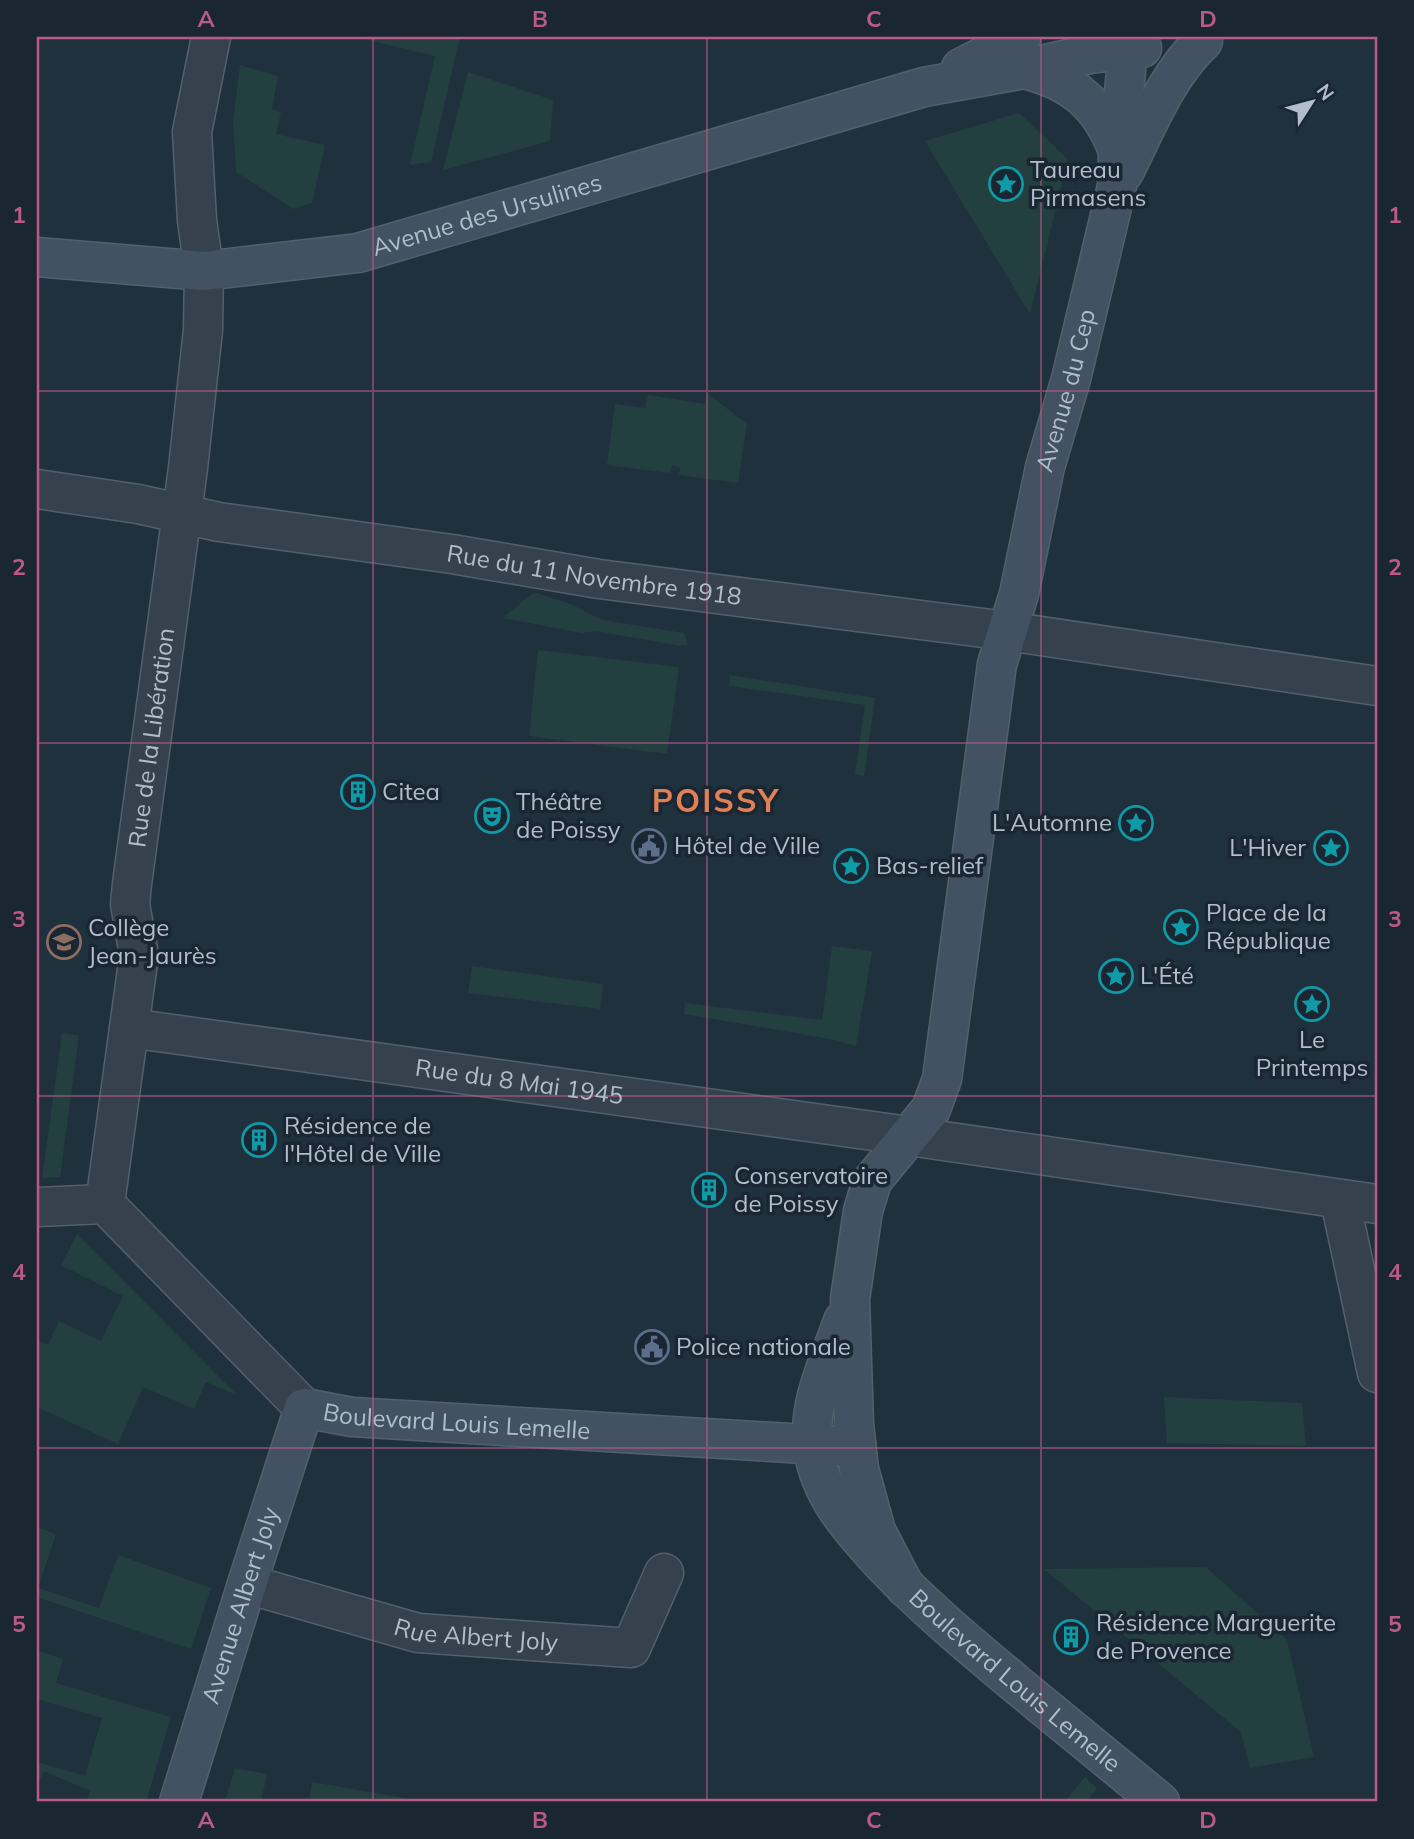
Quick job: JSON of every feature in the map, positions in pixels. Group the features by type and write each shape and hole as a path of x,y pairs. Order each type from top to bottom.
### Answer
{"street":[{"name":"Rue de la Libération","path":"105,1204 139,955 130,904 132,884 203,330 204,271 197,220 191,132 211,37"},
{"name":"Avenue des Ursulines","path":"37,257 204,271 358,253 924,87 1022,53 1090,54 1126,43 1154,52 1177,52 1206,39"},
{"name":"Avenue du Cep","path":"1117,168 1188,55 1206,39"},
{"name":"Avenue du Cep","path":"1007,631 1019,594 1045,467 1071,379 1117,168 1126,43"},
{"path":"1022,53 1044,74 1060,81 1091,103 1109,128 1117,168"},
{"name":"Rue du 11 Novembre 1918","path":"37,489 138,504 219,522 452,554 599,579 1007,631"},
{"path":"813,1445 816,1401 850,1299 863,1212 872,1181 931,1109 942,1079 994,683 1007,631 1377,686"},
{"name":"Rue du 8 Mai 1945","path":"129,1028 909,1136"},
{"path":"909,1136 1377,1204"},
{"path":"1340,1200 1377,1373"},
{"path":"37,1207 105,1204"},
{"name":"Boulevard Louis Lemelle","path":"105,1204 304,1408 352,1417 856,1447 869,1510 882,1545 905,1587"},
{"path":"850,1299 856,1447"},
{"name":"Avenue Albert Joly","path":"180,1802 304,1408"},
{"name":"Boulevard Louis Lemelle","path":"813,1445 820,1476 840,1515 905,1587 958,1636 1160,1802"},
{"name":"Rue Albert Joly","path":"247,1584 418,1633 631,1648 664,1573"}],"green space":[{"path":"356,37 460,37 431,162 410,165 435,56"},
{"path":"240,65 278,76 272,109 281,112 276,134 325,145 312,203 293,209 236,172 233,121"},
{"path":"468,72 553,100 550,141 443,170"},
{"path":"1019,113 1068,159 1030,314 925,141"},
{"path":"707,393 747,424 738,483 679,475 680,467 672,465 670,473 607,465 615,404 645,408 648,395 705,404"},
{"path":"534,592 571,604 598,618 684,633 688,645 596,631 582,633 503,618"},
{"path":"538,650 679,667 667,754 529,736"},
{"path":"730,675 875,698 864,776 855,774 865,705 729,686"},
{"path":"832,946 872,951 856,1046 830,1039 684,1014 685,1003 822,1020"},
{"path":"472,966 603,984 600,1009 468,993"},
{"path":"62,1033 79,1035 60,1177 42,1178"},
{"path":"77,1234 237,1395 206,1382 194,1409 143,1387 118,1444 37,1407 37,1340 48,1345 59,1321 101,1341 123,1296 61,1265"},
{"path":"1164,1397 1302,1403 1306,1446 1167,1443"},
{"path":"37,1527 56,1534 38,1588 99,1608 118,1555 211,1588 191,1649 37,1597"},
{"path":"1206,1567 1287,1640 1314,1757 1250,1768 1241,1732 1044,1569"},
{"path":"37,1650 63,1659 56,1683 171,1717 146,1802 86,1802 90,1791 44,1771 37,1787 37,1762 85,1776 102,1718 37,1699"},
{"path":"235,1768 267,1774 261,1802 225,1802"},
{"path":"1085,1777 1097,1788 1086,1802 1064,1802"},
{"path":"312,1782 428,1802 309,1802"}],"place":[{"name":"Taureau Pirmasens","path":"1006,184"},
{"name":"Citea","path":"358,792"},
{"name":"Théâtre de Poissy","path":"492,816"},
{"name":"L'Automne","path":"1136,823"},
{"name":"Hôtel de Ville","path":"649,846"},
{"name":"L'Hiver","path":"1331,848"},
{"name":"Bas-relief","path":"851,866"},
{"name":"Place de la République","path":"1181,927"},
{"name":"Collège Jean-Jaurès","path":"64,942"},
{"name":"L'Été","path":"1116,976"},
{"name":"Le Printemps","path":"1312,1004"},
{"name":"Résidence de l'Hôtel de Ville","path":"259,1140"},
{"name":"Conservatoire de Poissy","path":"709,1190"},
{"name":"Police nationale","path":"652,1347"},
{"name":"Résidence Marguerite de Provence","path":"1071,1637"}],"district":[{"name":"POISSY","path":"716,801"}]}
